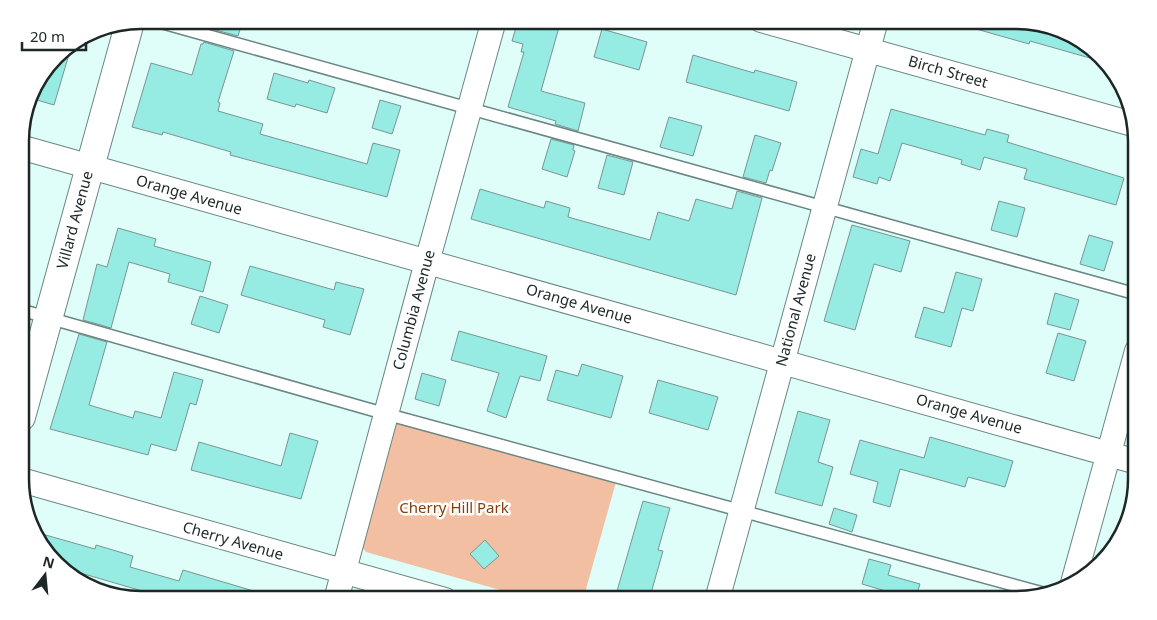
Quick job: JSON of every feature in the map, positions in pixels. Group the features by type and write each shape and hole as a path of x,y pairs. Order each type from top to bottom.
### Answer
{"street":[{"name":"Columbia Avenue","path":"339,591 492,29"},
{"name":"Birch Street","path":"793,29 1126,122"},
{"name":"National Avenue","path":"719,591 873,29"},
{"name":"Villard Avenue","path":"29,388 128,30"},
{"name":"Orange Avenue","path":"29,149 1128,460"},
{"path":"1076,574 1128,383"},
{"name":"Cherry Avenue","path":"29,482 413,591"}],"lane":[{"path":"185,29 1128,292"},
{"path":"29,312 386,414 1031,590"}],"green space":[{"name":"Cherry Hill Park","path":"394,421 616,482 586,591 504,591 366,552 361,546"}],"building":[{"path":"212,29 240,29 238,36"},
{"path":"515,29 558,29 541,91 585,103 578,131 555,124 556,121 508,107 524,52 521,52 523,44 512,41"},
{"path":"602,29 647,42 639,70 594,57"},
{"path":"976,29 1038,31 1066,40 1091,58 1030,41 1029,44"},
{"path":"204,42 234,51 218,102 220,103 218,111 263,124 260,134 367,164 373,143 400,150 387,197 230,155 231,152 163,132 162,135 132,127 151,63 192,75 201,44"},
{"path":"693,55 754,73 755,70 797,82 789,111 686,82"},
{"path":"68,56 54,105 36,100 37,98 48,79"},
{"path":"274,73 308,83 309,80 335,88 327,113 296,104 295,107 267,99"},
{"path":"380,100 401,106 392,134 372,128"},
{"path":"891,109 985,135 987,129 1009,135 1007,142 1124,178 1116,205 1024,179 1027,169 984,157 980,170 961,164 962,160 902,143 890,181 879,177 877,184 853,177 861,149 878,154"},
{"path":"669,117 702,126 693,156 660,147"},
{"path":"755,135 781,143 766,183 743,177"},
{"path":"551,139 574,145 573,150 575,151 567,177 542,169"},
{"path":"607,155 633,162 624,195 598,188"},
{"path":"480,189 544,208 546,201 570,208 568,217 650,240 658,212 689,221 696,199 732,209 737,191 762,198 736,295 471,219"},
{"path":"999,201 1025,208 1017,237 991,230"},
{"path":"852,225 910,241 901,272 874,264 855,330 824,321"},
{"path":"118,228 156,239 154,246 211,262 203,292 168,282 170,274 129,262 111,328 83,320 97,264 107,267"},
{"path":"1089,235 1113,242 1104,271 1080,264"},
{"path":"250,266 334,290 336,282 364,289 350,335 323,327 325,320 241,295"},
{"path":"956,272 982,279 973,311 962,308 951,347 915,337 924,307 944,313"},
{"path":"1055,293 1079,300 1070,330 1047,324"},
{"path":"200,296 228,305 219,333 191,324"},
{"path":"459,331 547,356 540,381 520,376 506,418 487,411 499,373 451,360"},
{"path":"1058,333 1086,341 1074,381 1046,373"},
{"path":"79,334 107,342 89,405 133,418 135,411 161,418 174,372 203,380 196,405 190,403 176,451 151,444 148,455 50,429"},
{"path":"582,364 623,376 611,418 547,400 556,370 578,376"},
{"path":"422,373 446,380 439,406 415,399"},
{"path":"658,380 718,397 708,430 649,413"},
{"path":"798,411 830,420 818,462 833,467 822,506 775,493"},
{"path":"290,433 318,441 301,499 191,470 199,442 281,466"},
{"path":"930,437 1013,461 1005,487 968,477 965,487 900,469 890,507 873,502 878,482 850,474 860,440 924,458"},
{"path":"643,501 670,508 658,550 663,551 652,591 617,591"},
{"path":"834,508 857,515 852,532 829,524"},
{"path":"44,534 95,549 96,545 133,556 130,567 179,581 183,570 254,591 142,591 80,573 70,565 70,550 55,550"},
{"path":"485,540 499,556 484,569 470,554"},
{"path":"869,559 891,565 888,575 920,584 918,591 886,591 862,584"}]}
